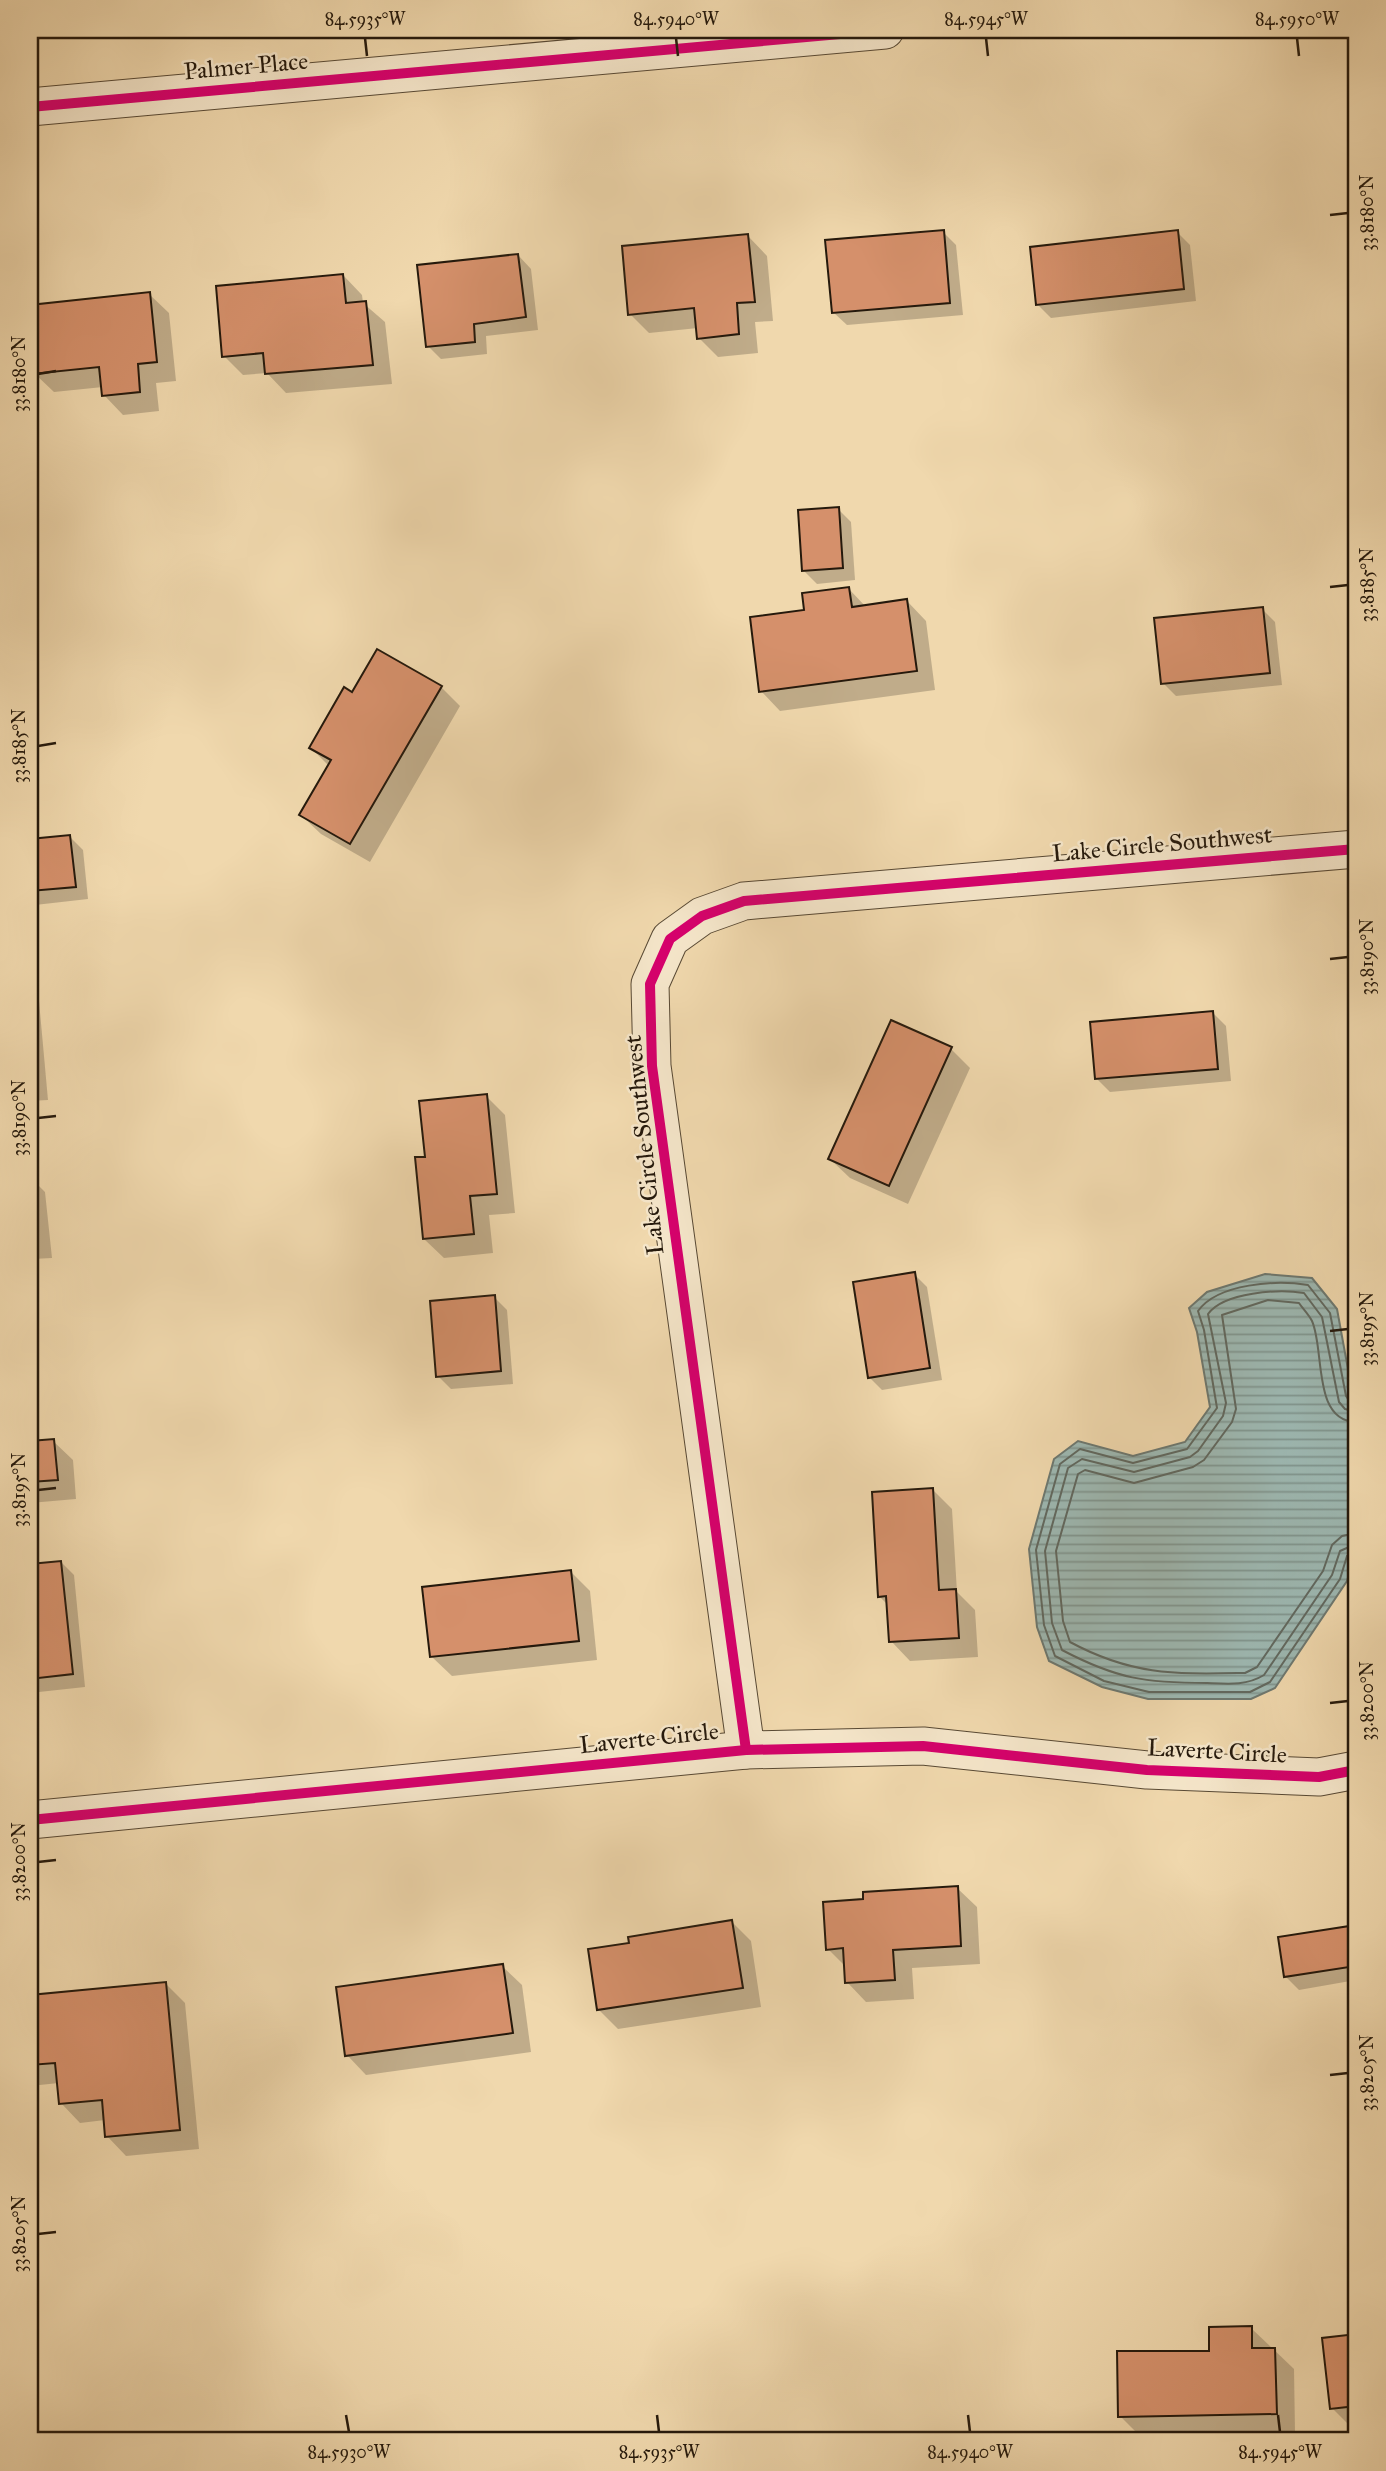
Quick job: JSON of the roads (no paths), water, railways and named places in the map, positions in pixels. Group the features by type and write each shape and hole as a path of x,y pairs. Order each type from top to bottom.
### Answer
{"street":[{"name":"Palmer Place","path":"30,107 885,30"},
{"name":"Lake Circle Southwest","path":"746,1750 652,1066 650,985 670,939 702,916 744,901 1356,849"},
{"name":"Laverte Circle","path":"30,1820 746,1750 923,1746 1147,1770 1319,1777 1356,1770"}],"water":[{"path":"1265,1274 1312,1278 1337,1309 1356,1413 1356,1548 1347,1581 1275,1688 1251,1699 1148,1699 1102,1687 1049,1661 1037,1627 1029,1549 1054,1459 1078,1441 1133,1456 1185,1442 1210,1407 1197,1332 1189,1308 1207,1292"}]}
